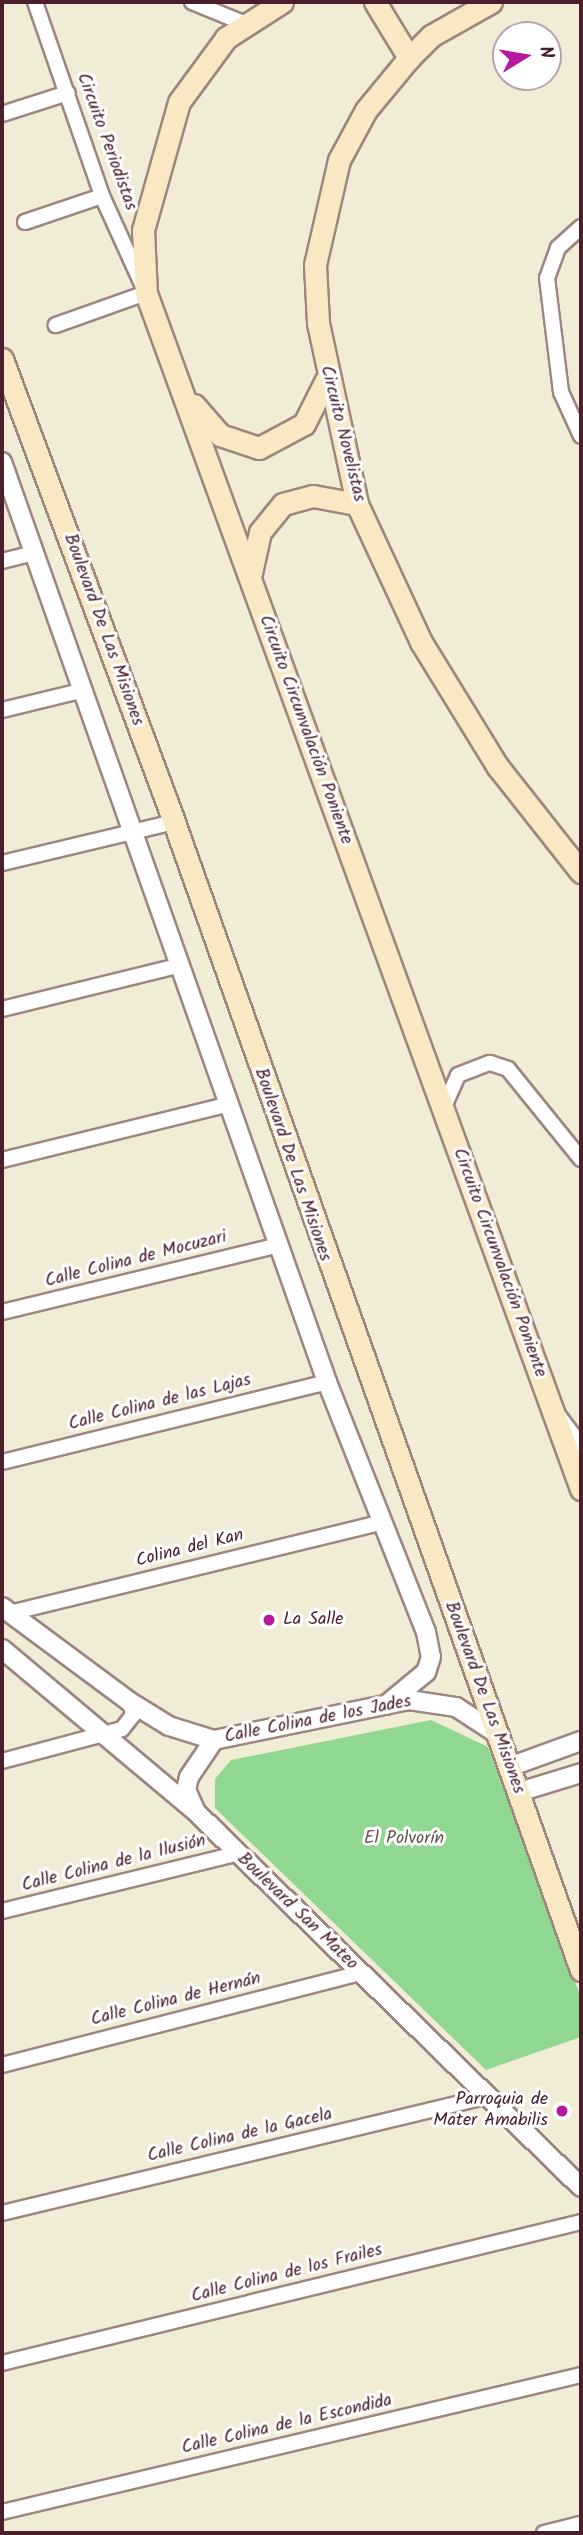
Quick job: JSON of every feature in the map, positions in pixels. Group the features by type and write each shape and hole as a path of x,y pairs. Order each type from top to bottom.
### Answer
{"main road":[{"name":"Circuito Circunvalación Poniente","path":"282,2 246,24 205,59 161,149 144,230 146,293 581,1489"},
{"path":"375,2 409,58"},
{"name":"Circuito Novelistas","path":"491,2 431,36 366,110 339,160 324,211 314,265 326,380 358,504 435,665 498,767 581,872"},
{"name":"Boulevard De Las Misiones","path":"2,359 174,822 581,1970"},
{"path":"183,391 220,435 259,448 304,424 326,380"},
{"path":"252,584 255,544 283,504 313,496 358,504"}],"street":[{"name":"Circuito Periodistas","path":"36,2 102,196 146,293"},
{"path":"192,2 246,24"},
{"path":"2,114 68,93"},
{"path":"24,222 102,196"},
{"path":"581,227 558,248 547,278 561,392 581,436"},
{"path":"56,325 146,293"},
{"name":"Boulevard De Las Misiones","path":"2,462 135,832 327,1382 431,1657 418,1681 386,1705"},
{"path":"2,561 34,553"},
{"path":"2,710 83,690"},
{"path":"2,863 174,822"},
{"path":"2,1009 181,965"},
{"path":"443,1109 458,1075 482,1064 508,1069 581,1159"},
{"path":"2,1160 230,1104"},
{"name":"Calle Colina de Mocuzari","path":"2,1312 279,1245"},
{"name":"Calle Colina de las Lajas","path":"2,1462 327,1382"},
{"path":"550,1403 581,1444"},
{"name":"Colina del Kan","path":"6,1610 379,1523"},
{"path":"6,1610 130,1702 169,1726 214,1741"},
{"name":"Boulevard San Mateo","path":"2,1649 110,1735 196,1812 236,1854 581,2187"},
{"name":"Calle Colina de los Jades","path":"196,1812 186,1790 189,1777 214,1741 386,1705 433,1701 456,1707 496,1734"},
{"path":"2,1761 110,1735 130,1723 130,1702"},
{"path":"509,1767 581,1741"},
{"path":"519,1792 581,1773"},
{"name":"Calle Colina de la Ilusión","path":"2,1911 236,1854"},
{"name":"Calle Colina de Hernán","path":"2,2065 360,1973"},
{"name":"Calle Colina de la Gacela","path":"2,2213 487,2097"},
{"name":"Calle Colina de los Frailes","path":"2,2363 581,2222"},
{"name":"Calle Colina de la Escondida","path":"2,2512 581,2375"},
{"path":"544,2533 581,2524"}],"green space":[{"name":"El Polvorín","path":"431,1720 488,1747 581,1998 581,2037 486,2070 215,1808 215,1779 231,1760"}],"place":[{"name":"La Salle","path":"269,1620"},
{"name":"Parroquia de Mater Amabilis","path":"562,2111"}]}
